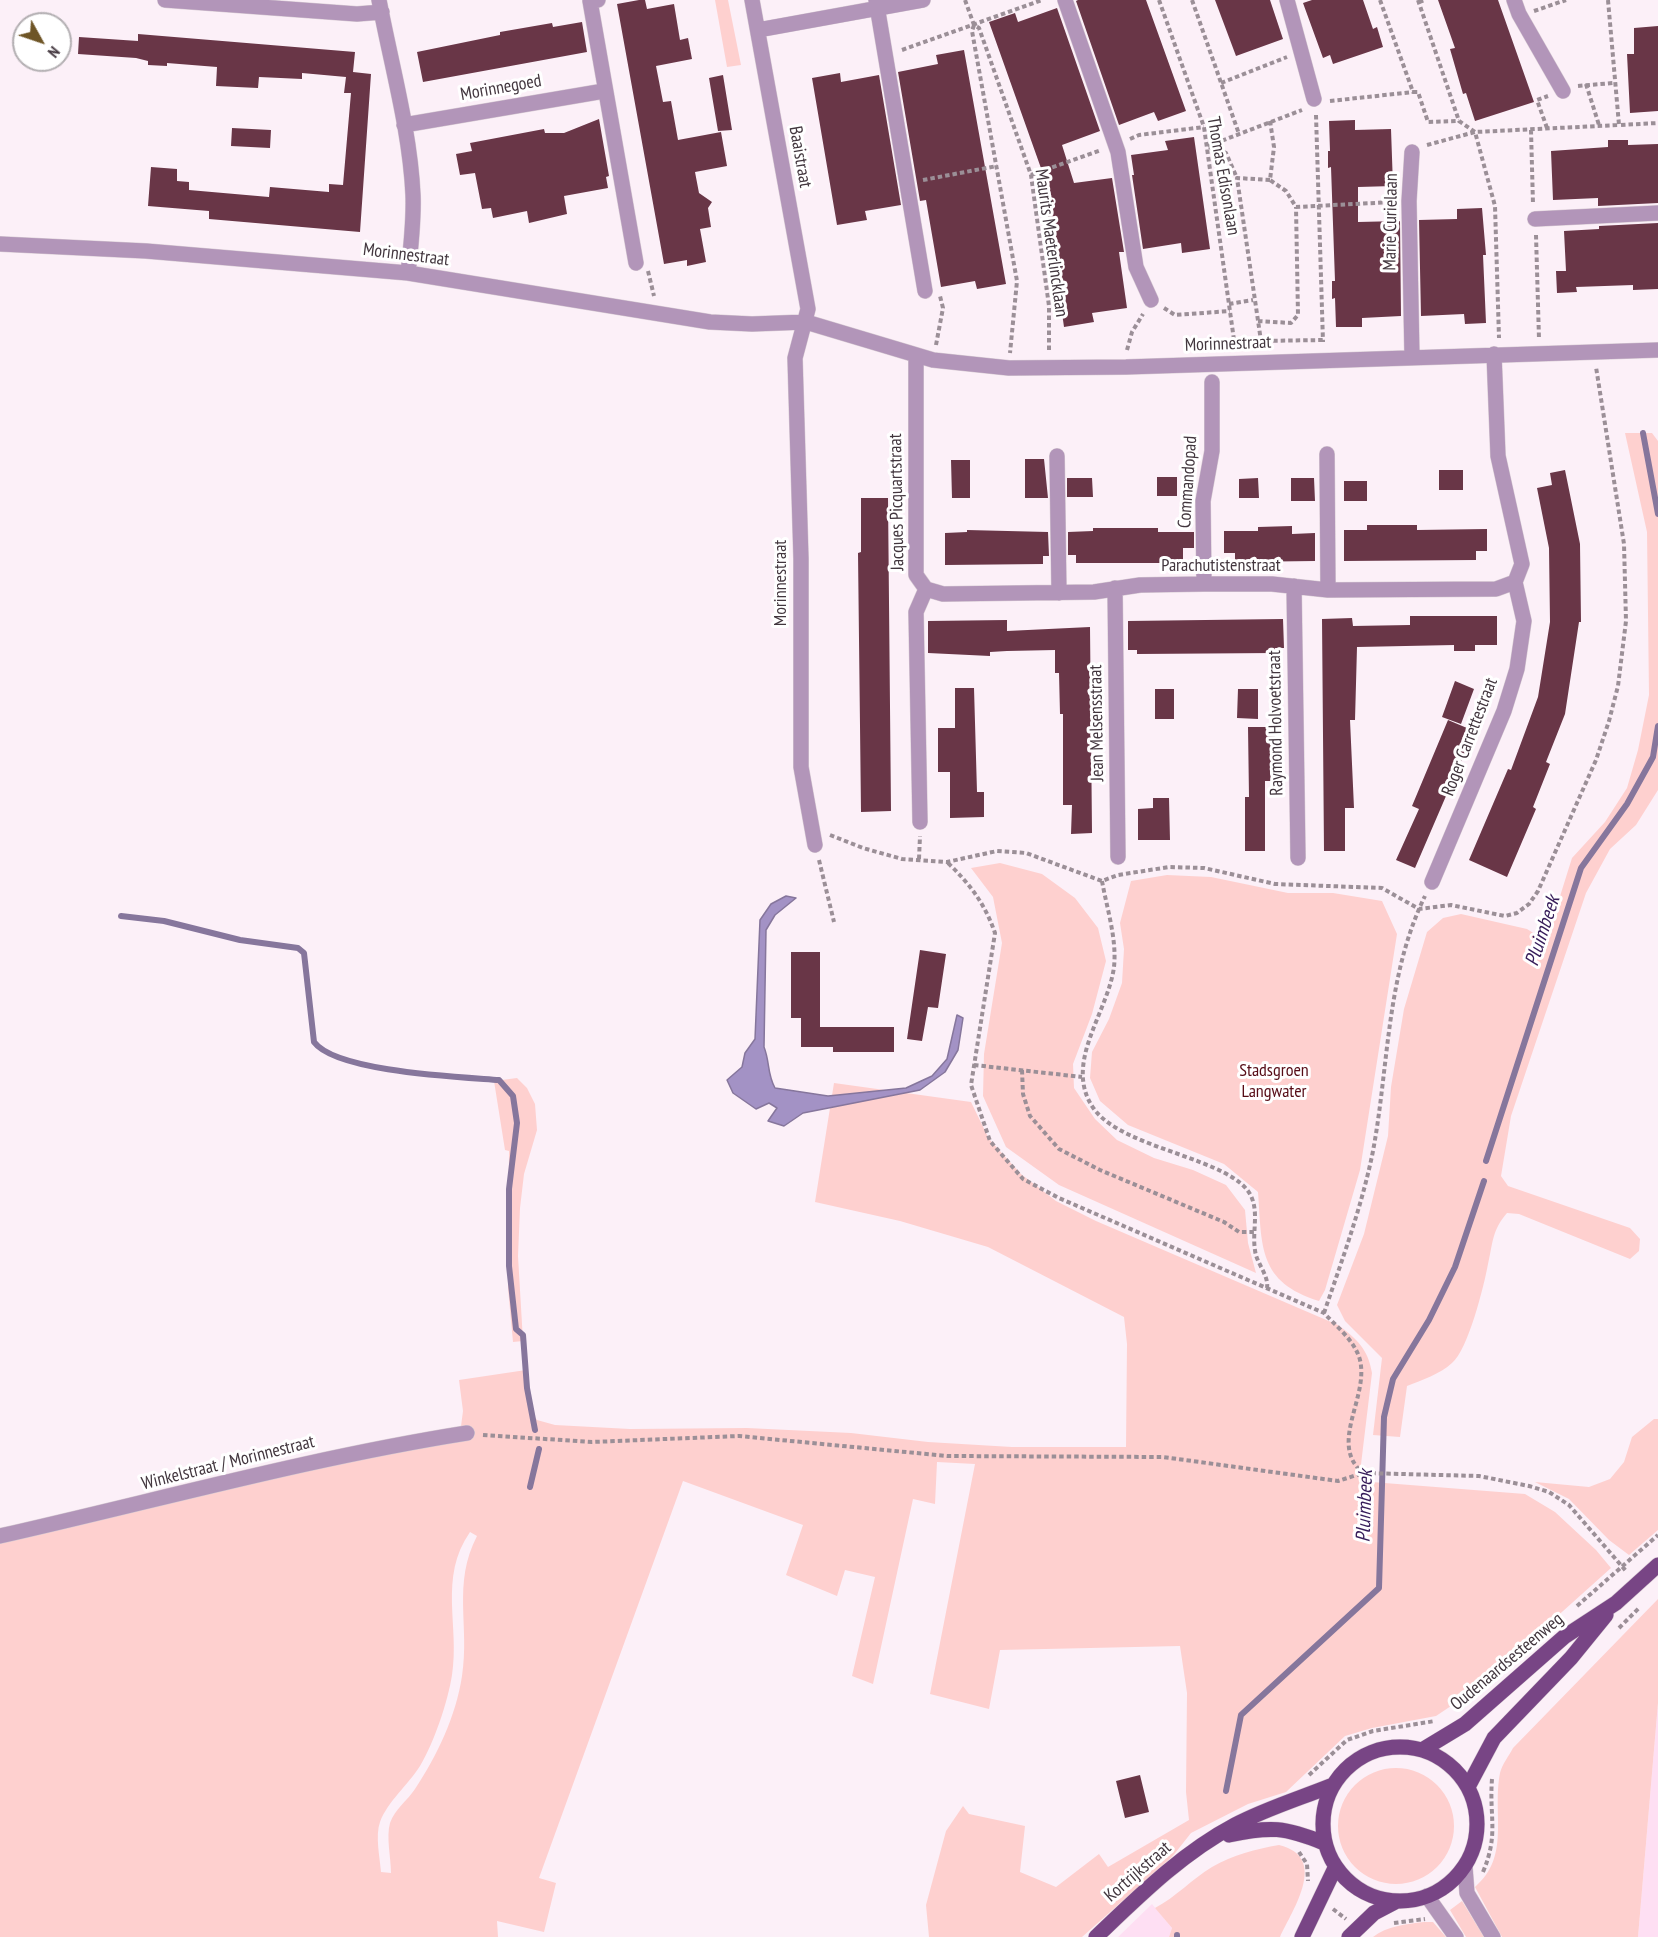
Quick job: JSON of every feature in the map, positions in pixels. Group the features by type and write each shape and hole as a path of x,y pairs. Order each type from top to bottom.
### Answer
{"main road":[{"name":"Oudenaardsesteenweg","path":"1468,1787 1494,1738 1571,1658 1616,1603 1658,1565"},
{"name":"Oudenaardsesteenweg","path":"1422,1750 1465,1724 1564,1637 1616,1603"},
{"path":"1354,1932 1374,1913 1395,1902 1427,1896 1452,1882 1465,1867 1474,1848 1477,1827 1475,1806 1468,1787 1456,1771 1440,1758 1422,1750 1402,1747 1381,1749 1362,1756 1346,1769 1333,1785 1323,1814 1324,1844 1335,1868 1361,1892 1395,1902"},
{"name":"Kortrijkstraat","path":"1096,1937 1168,1870 1209,1839 1237,1824 1333,1785"},
{"name":"Kortrijkstraat","path":"1209,1839 1250,1831 1288,1829 1324,1844"},
{"path":"1302,1937 1335,1868"}],"street":[{"path":"165,0 357,14 381,6 404,125 413,193 413,227 408,273"},
{"path":"598,0 590,2 636,263"},
{"name":"Baaistraat","path":"752,0 808,309 806,322"},
{"path":"758,30 877,4 922,0"},
{"path":"1065,0 1116,144 1136,267 1151,300"},
{"path":"1287,0 1316,104"},
{"path":"877,4 925,291"},
{"path":"1516,7 1563,91"},
{"name":"Morinnegoed","path":"404,125 604,91"},
{"name":"Marie Curielaan","path":"1412,152 1408,201 1412,357"},
{"path":"1535,219 1658,213"},
{"name":"Morinnestraat","path":"0,244 146,251 408,273 710,322 752,324 806,322 933,360 1009,368 1126,367 1658,350"},
{"name":"Morinnestraat","path":"806,322 795,358 801,559 801,767 815,845"},
{"name":"Roger Carrettestraat","path":"1432,882 1504,711 1517,669 1524,621 1515,582 1522,564 1498,456 1497,354"},
{"name":"Jacques Picquartstraat","path":"916,356 916,575 926,589 916,612 920,822"},
{"name":"Commandopad","path":"1204,584 1203,501 1212,451 1212,382"},
{"path":"1327,454 1328,590"},
{"path":"1057,456 1059,593"},
{"name":"Parachutistenstraat","path":"926,589 943,594 1059,593 1204,584 1294,586 1328,590 1496,589 1515,582"},
{"name":"Raymond Holvoetstraat","path":"1294,586 1298,858"},
{"name":"Jean Melsensstraat","path":"1115,588 1118,857"},
{"name":"Winkelstraat / Morinnestraat","path":"0,1536 172,1497 288,1467 467,1433"},
{"path":"1465,1867 1467,1893 1493,1937"},
{"path":"1427,1896 1441,1912 1456,1937"}],"path":[{"name":"Maurits Maeterlincklaan","path":"965,0 974,25 979,28 1031,175 1049,306 1048,367"},
{"path":"886,55 1042,0"},
{"name":"Thomas Edisonlaan","path":"1160,0 1204,127 1237,363"},
{"name":"Thomas Edisonlaan","path":"1192,0 1239,134"},
{"path":"1380,0 1413,92"},
{"path":"1425,0 1418,1 1460,121 1474,132 1495,206 1497,354"},
{"path":"1516,7 1566,0"},
{"path":"1608,0 1613,44 1613,83 1619,125"},
{"name":"Maurits Maeterlincklaan","path":"974,25 972,31 1017,281 1009,368"},
{"path":"1221,83 1301,51"},
{"path":"1599,125 1586,84 1613,83"},
{"path":"1547,128 1538,100 1563,91"},
{"path":"1208,146 1316,104 1413,92 1418,92 1428,122 1460,121"},
{"path":"1316,104 1324,360"},
{"path":"1270,121 1274,147 1270,180"},
{"name":"Marie Curielaan","path":"1412,152 1438,141 1474,132 1658,123"},
{"path":"1031,175 1139,135 1204,127"},
{"path":"1531,130 1540,353"},
{"path":"1208,146 1226,153 1237,177 1253,300 1261,341 1323,340"},
{"path":"908,183 997,166"},
{"path":"1237,177 1270,180 1286,191 1296,207 1299,315 1292,323 1263,323 1257,320"},
{"path":"1296,207 1408,201"},
{"path":"636,263 646,260 657,312"},
{"path":"925,291 940,297 943,308 933,360"},
{"path":"1126,367 1127,344 1151,300 1175,315 1230,311"},
{"path":"1229,304 1253,300"},
{"path":"812,828 863,848 902,859 947,862 997,851 1026,853 1102,881 1118,875 1168,867 1204,868 1275,884 1382,888 1419,909 1451,905 1505,916 1517,913 1529,904 1538,891 1596,760 1618,687 1626,621 1626,581 1613,467 1600,380 1592,351"},
{"path":"815,845 834,922"},
{"path":"947,862 968,882 987,909 994,933 971,1085 990,1141 1023,1179 1101,1218 1324,1313 1352,1342 1360,1362 1358,1394 1347,1446 1353,1465 1363,1473"},
{"path":"1102,881 1114,940 1114,965 1110,988 1086,1053 1082,1077 1095,1110 1126,1134 1217,1170 1244,1185 1251,1196 1255,1210 1255,1251 1268,1281 1268,1288"},
{"path":"1324,1313 1361,1198 1372,1153 1394,989 1419,909"},
{"path":"974,1065 1082,1077"},
{"path":"1022,1070 1023,1094 1030,1116 1059,1149 1100,1170 1224,1222 1239,1232 1255,1232"},
{"path":"467,1433 592,1442 739,1437 947,1455 1163,1456 1338,1481 1363,1473 1479,1476 1518,1483 1549,1492 1569,1505 1638,1582"},
{"path":"1305,1779 1347,1740 1373,1731 1436,1721 1452,1732"},
{"path":"1467,1893 1483,1872 1491,1852 1494,1831 1491,1794 1494,1768 1483,1756"},
{"path":"1288,1829 1289,1844 1300,1853 1307,1864 1309,1878 1306,1891 1354,1932"},
{"path":"1388,1924 1427,1918 1441,1912"}],"shaded area":[{"path":"786,896 796,898 775,915 766,930 764,1047 775,1088 828,1096 906,1088 932,1076 947,1059 957,1015 963,1018 958,1050 945,1072 920,1090 803,1113 784,1126 768,1121 777,1108 769,1103 756,1109 733,1093 727,1080 742,1067 745,1053 755,1039 760,920 771,904"},
{"path":"1658,1703 1658,1937 1638,1937"},
{"path":"1152,1904 1172,1928 1169,1937 1118,1937"}],"green space":[{"path":"715,0 728,0 741,65 727,67"},
{"path":"1625,433 1652,433 1658,441 1658,790 1636,825 1610,849 1586,893 1511,1116 1501,1176 1508,1186 1630,1228 1640,1239 1639,1251 1630,1259 1519,1214 1507,1213 1496,1231 1474,1317 1458,1356 1442,1370 1407,1386 1400,1437 1373,1435 1382,1358 1345,1321 1337,1305 1364,1234 1388,1136 1391,1087 1404,1009 1427,932 1443,918 1461,914 1527,929 1546,941 1572,858 1605,822 1627,788 1638,750 1649,695 1647,532"},
{"path":"1000,863 1042,874 1075,898 1098,928 1106,961 1092,1014 1073,1064 1074,1088 1095,1119 1117,1140 1154,1158 1193,1170 1226,1185 1245,1210 1248,1243 1256,1273 1059,1185 1006,1147 983,1096 984,1054 1002,943 993,897 971,868"},
{"name":"Stadsgroen Langwater","path":"1167,875 1211,877 1288,893 1333,893 1382,901 1397,934 1360,1170 1325,1290 1319,1301 1284,1284 1274,1273 1263,1246 1258,1192 1224,1164 1128,1125 1100,1101 1090,1078 1092,1052 1109,1019 1122,983 1124,949 1120,923 1131,881"},
{"path":"517,1078 527,1088 535,1104 537,1130 524,1174 520,1208 518,1256 523,1341 513,1342 508,1288 509,1151 505,1150 494,1081"},
{"path":"834,1083 971,1102 989,1139 1021,1174 1056,1201 1096,1221 1338,1325 1356,1340 1368,1357 1372,1373 1359,1481 1525,1494 1555,1512 1596,1550 1611,1568 1475,1690 1436,1716 1372,1728 1345,1736 1286,1792 1248,1804 1191,1833 1172,1857 1082,1937 929,1937 926,1905 946,1831 963,1806 969,1814 1025,1826 1020,1872 1056,1887 1099,1854 1108,1867 1189,1820 1186,1792 1187,1693 1180,1646 1000,1650 989,1709 930,1694 975,1464 937,1462 935,1504 913,1499 873,1684 852,1676 875,1577 845,1570 837,1596 786,1575 803,1525 683,1481 539,1878 556,1883 544,1932 497,1921 498,1937 0,1937 0,1540 460,1434 463,1411 459,1380 526,1370 532,1413 537,1420 555,1425 630,1429 747,1428 851,1433 928,1442 1012,1447 1126,1447 1127,1344 1124,1317 988,1247 900,1221 815,1202","holes":["470,1532 477,1536 465,1571 463,1588 464,1658 455,1706 431,1763 415,1789 392,1818 388,1835 391,1873 381,1872 378,1840 380,1822 388,1807 420,1766 444,1709 454,1657 452,1585 455,1567 460,1549"]},
{"path":"1654,1419 1658,1419 1658,1530 1629,1555 1609,1540 1569,1499 1535,1482 1589,1487 1610,1479 1624,1462 1632,1437"},
{"path":"1658,1599 1658,1703 1638,1937 1502,1937 1475,1887 1486,1875 1497,1848 1498,1788 1502,1766 1513,1748"},
{"path":"1396,1768 1418,1772 1437,1785 1450,1804 1454,1826 1450,1848 1437,1867 1418,1880 1396,1884 1374,1880 1355,1867 1342,1848 1338,1826 1342,1804 1355,1785 1374,1772"},
{"path":"1279,1845 1294,1851 1302,1860 1305,1872 1299,1899 1280,1937 1169,1937 1172,1928 1155,1908 1220,1863 1245,1853"},
{"path":"1462,1901 1484,1937 1466,1937 1450,1910"},
{"path":"1433,1922 1446,1937 1373,1937 1391,1928"}],"building":[{"path":"645,0 647,9 674,4 680,40 688,38 692,59 656,66 663,102 671,101 678,140 721,132 727,166 695,172 699,193 712,202 708,208 711,227 700,229 706,262 687,266 687,260 664,264 617,4"},
{"path":"1146,0 1186,111 1158,121 1154,112 1119,125 1076,1"},
{"path":"1215,0 1270,0 1283,39 1236,56"},
{"path":"1312,0 1363,0 1373,29 1377,27 1383,47 1333,64 1330,55 1323,58 1303,3"},
{"path":"1438,0 1498,0 1534,102 1475,121 1466,93 1463,94 1450,49 1455,48"},
{"path":"1057,8 1100,131 1062,145 1074,183 1112,178 1124,252 1119,252 1127,308 1092,313 1094,322 1064,327 1042,171 989,22 1015,13 1018,22"},
{"path":"582,22 587,52 423,82 417,52 500,35 500,32 552,23 553,27"},
{"path":"1658,26 1658,111 1630,113 1627,54 1634,54 1634,28"},
{"path":"138,34 355,52 353,72 371,74 360,232 209,219 209,211 148,206 151,167 177,169 177,181 189,182 189,190 269,197 270,187 329,192 329,184 343,185 351,93 344,93 346,77 302,73 302,79 259,77 258,88 216,86 217,67 167,63 167,66 148,65 148,61 136,58 78,54 79,37 138,41"},
{"path":"964,50 1006,284 977,289 975,281 941,287 926,200 920,201 898,72 938,64 936,55"},
{"path":"840,73 841,82 879,75 901,205 865,211 867,220 837,225 812,78"},
{"path":"723,75 732,130 718,131 709,78"},
{"path":"599,119 609,176 606,177 608,188 564,196 567,214 529,223 527,211 493,218 491,208 482,209 475,173 460,175 456,154 472,151 470,143 544,129 545,133 564,133"},
{"path":"1355,120 1355,130 1391,129 1393,186 1358,187 1358,222 1400,221 1401,316 1362,318 1362,327 1336,327 1335,298 1332,299 1332,281 1335,281 1331,167 1328,168 1329,121"},
{"path":"232,128 271,130 270,148 231,146"},
{"path":"1194,137 1210,249 1182,253 1181,243 1143,249 1131,155 1168,150 1165,141"},
{"path":"1608,140 1628,140 1628,145 1658,144 1658,203 1598,206 1598,198 1553,200 1551,151 1608,147"},
{"path":"1482,208 1486,255 1483,255 1486,323 1465,324 1464,314 1421,316 1419,220 1457,219 1457,209"},
{"path":"1658,223 1658,289 1633,290 1633,285 1576,287 1577,292 1557,293 1556,271 1566,271 1564,231 1599,229 1599,226"},
{"path":"1025,459 1044,459 1048,498 1025,498"},
{"path":"951,460 970,460 970,498 952,498"},
{"path":"1439,470 1463,470 1463,490 1439,490"},
{"path":"1565,470 1580,544 1581,622 1579,622 1565,714 1546,762 1550,764 1533,807 1536,809 1507,877 1469,860 1508,769 1511,770 1538,697 1550,622 1549,548 1537,488 1552,485 1550,473"},
{"path":"1157,477 1177,477 1177,496 1157,496"},
{"path":"1067,478 1092,478 1093,497 1067,497"},
{"path":"1258,478 1259,498 1239,498 1239,479"},
{"path":"1291,478 1314,478 1315,501 1291,501"},
{"path":"1344,481 1367,481 1367,501 1344,501"},
{"path":"861,498 888,498 891,811 861,812 858,553 861,552"},
{"path":"1367,525 1417,525 1417,530 1487,529 1487,551 1476,551 1476,560 1344,561 1344,530 1367,530"},
{"path":"1292,526 1292,534 1315,533 1315,561 1235,562 1235,553 1224,553 1224,531 1258,531 1258,527"},
{"path":"1093,528 1158,528 1158,532 1194,532 1194,548 1183,548 1183,563 1076,563 1076,555 1068,555 1068,532 1093,531"},
{"path":"967,530 1048,532 1049,556 1043,556 1043,564 945,565 945,533 967,532"},
{"path":"1410,616 1497,616 1497,645 1475,645 1475,651 1454,651 1454,645 1357,647 1355,720 1350,720 1354,808 1345,808 1345,851 1324,851 1322,619 1352,618 1353,626 1410,625"},
{"path":"1283,619 1284,648 1275,648 1275,653 1137,654 1137,650 1128,650 1128,621"},
{"path":"1007,620 1007,631 1090,627 1092,833 1071,834 1072,805 1063,805 1063,714 1060,714 1059,673 1055,673 1055,650 990,652 990,656 928,653 928,621"},
{"path":"1455,681 1474,689 1461,724 1442,717"},
{"path":"955,688 974,688 977,792 984,792 984,817 950,818 950,772 938,772 938,728 955,728"},
{"path":"1155,689 1174,689 1174,719 1155,719"},
{"path":"1238,689 1258,689 1258,719 1237,718"},
{"path":"1448,720 1474,731 1415,868 1396,860 1419,809 1412,806"},
{"path":"1248,727 1275,727 1276,781 1265,781 1265,851 1245,851 1245,797 1249,797"},
{"path":"1153,798 1169,798 1170,840 1138,840 1138,809 1153,808"},
{"path":"920,950 946,954 938,1008 928,1007 922,1041 907,1039"},
{"path":"791,952 820,952 820,1027 894,1027 894,1052 833,1052 833,1047 801,1047 801,1018 791,1018"},
{"path":"1140,1775 1149,1812 1125,1818 1116,1781"}],"waterway":[{"name":"Pluimbeek","path":"1643,433 1658,514"},
{"name":"Pluimbeek","path":"1486,1161 1581,868 1627,804 1653,757 1658,726"},
{"path":"121,916 164,921 240,940 298,948 304,953 314,1042 327,1052 347,1060 400,1071 499,1080 513,1096 517,1123 509,1189 509,1266 516,1329 523,1335 527,1388 535,1430"},
{"name":"Pluimbeek","path":"1226,1791 1241,1715 1379,1588 1384,1417 1393,1379 1429,1320 1455,1267 1484,1181"},
{"path":"530,1487 539,1449"}]}
